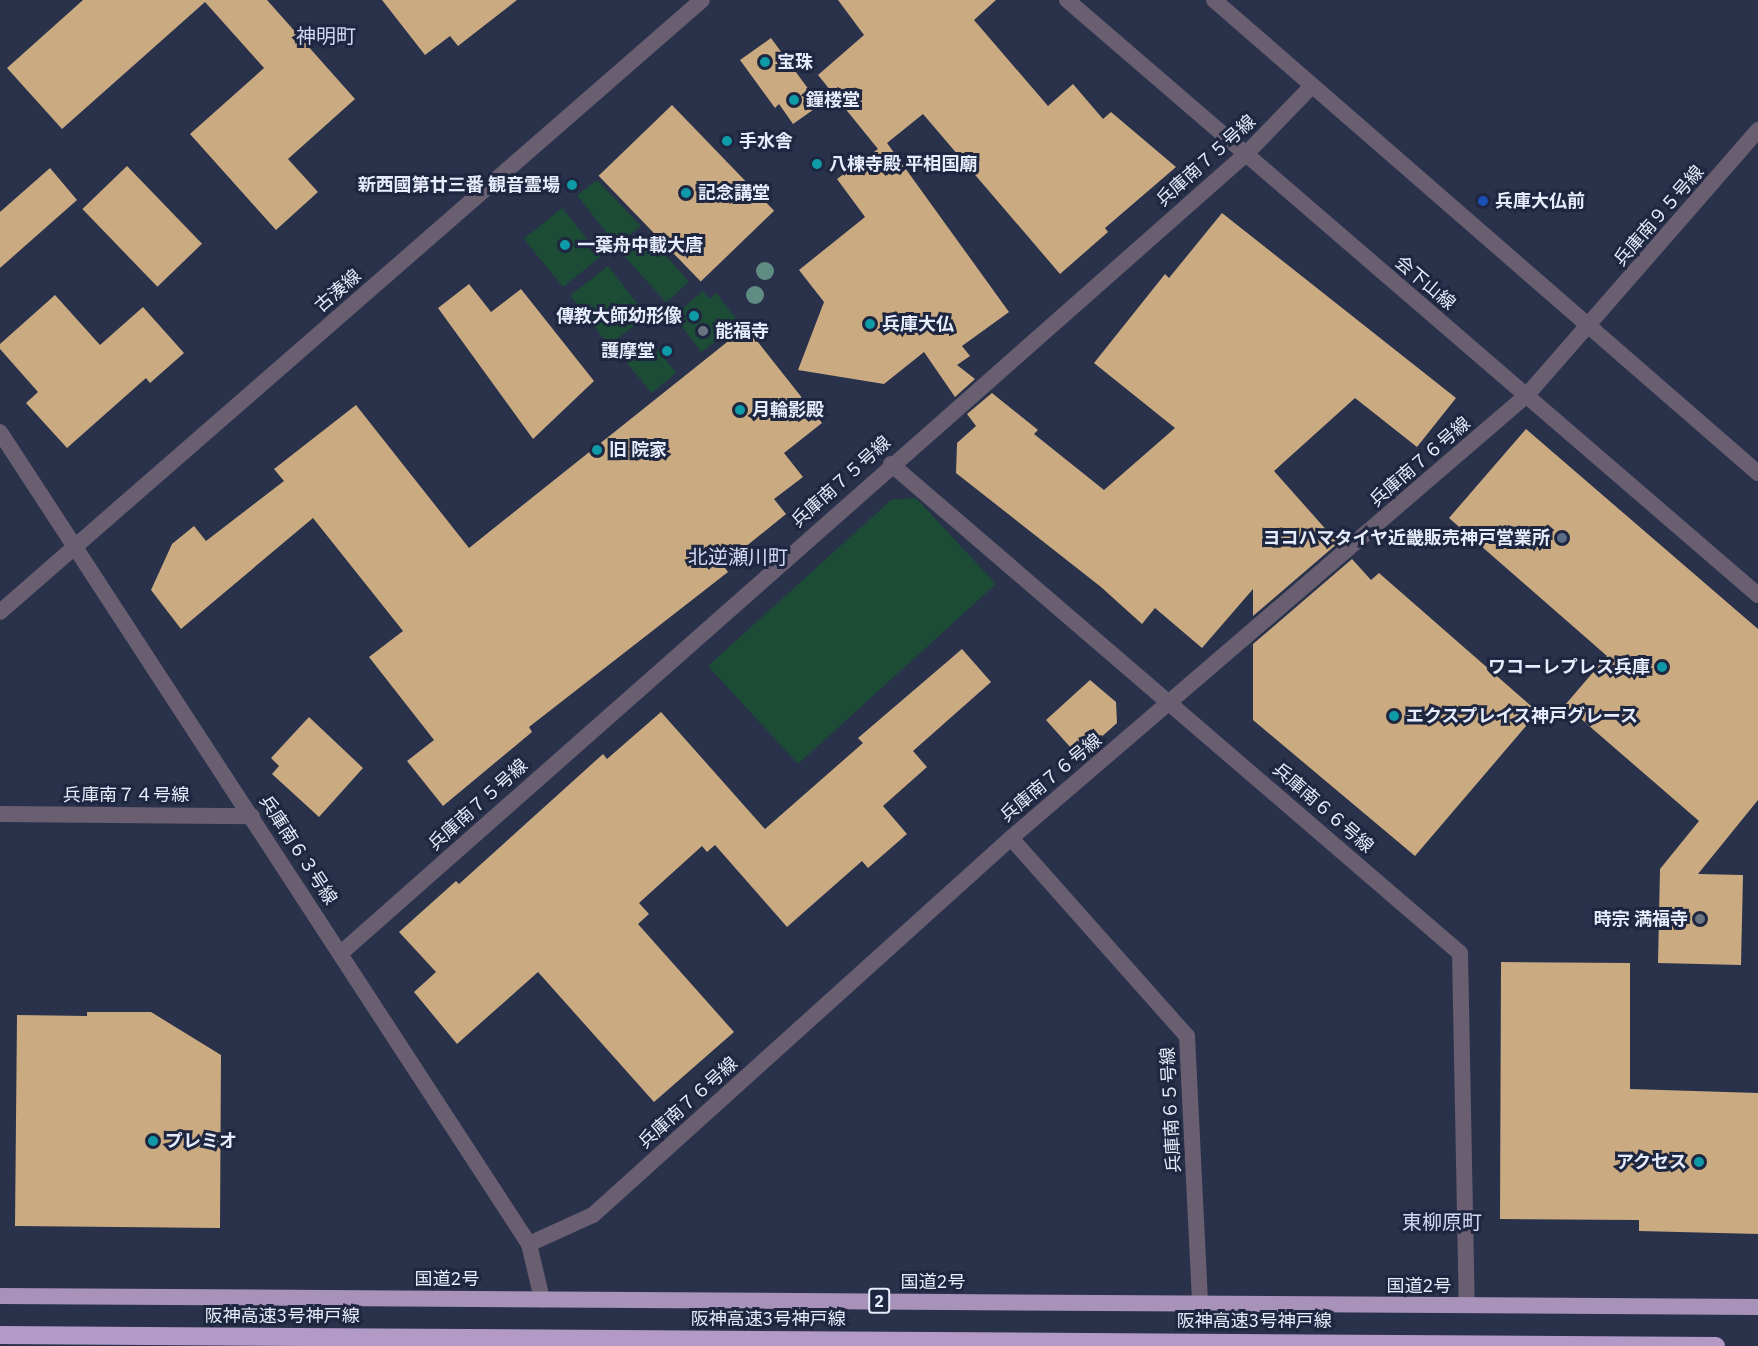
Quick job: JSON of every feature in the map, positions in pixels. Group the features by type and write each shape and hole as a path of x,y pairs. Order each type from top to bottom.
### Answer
{"highway":[{"name":"国道2号","path":"0,1296 1758,1307"},
{"name":"阪神高速3号神戸線","path":"0,1335 1716,1346"},
{"path":"1422,1344 1448,1346"}],"street":[{"name":"古湊線","path":"0,612 702,0"},
{"name":"会下山線","path":"1067,0 1758,595"},
{"path":"1214,0 1311,87 1758,473"},
{"name":"兵庫南７５号線","path":"341,953 891,464 1245,155 1311,87"},
{"name":"兵庫南９５号線","path":"1589,327 1758,130"},
{"name":"兵庫南７６号線","path":"529,1244 593,1215 1011,838 1527,395 1589,327"},
{"name":"兵庫南６３号線","path":"0,432 76,544 529,1244 542,1299"},
{"name":"兵庫南６６号線","path":"891,464 1171,702 1460,953 1467,1305"},
{"name":"兵庫南７４号線","path":"0,814 252,816"},
{"name":"兵庫南６５号線","path":"1011,838 1187,1036 1200,1303"}],"green space":[{"path":"597,180 641,226 616,245 577,195"},
{"path":"562,208 601,256 563,287 524,239"},
{"path":"647,235 689,282 666,303 624,256"},
{"path":"608,266 647,316 609,345 570,296"},
{"path":"703,291 709,299 716,293 740,324 701,352 674,316"},
{"path":"648,338 676,373 651,393 623,358"},
{"path":"916,498 996,584 798,764 708,666 891,500"}],"building":[{"path":"83,0 267,0 355,99 288,159 318,192 276,230 190,134 264,68 205,2 62,129 7,68"},
{"path":"382,0 517,0 458,46 450,36 425,55"},
{"path":"838,0 996,0 974,20 1048,106 1073,84 1103,119 1111,112 1176,167 1105,228 1108,232 1060,274 923,114 887,143 1009,312 962,346 970,356 957,365 975,379 955,397 924,352 884,384 798,370 824,302 799,270 865,217 837,179 878,149 818,75 864,35"},
{"path":"771,38 820,105 793,124 779,104 775,108 740,60"},
{"name":"記念講堂","path":"672,105 774,211 701,282 599,176"},
{"path":"127,166 202,244 157,287 82,209"},
{"path":"50,168 77,200 0,268 0,212"},
{"path":"1222,213 1456,398 1417,447 1355,398 1274,471 1338,543 1253,616 1253,589 1202,648 1155,608 1142,624 1101,587 956,473 957,443 976,426 967,414 992,393 1038,430 1034,434 1104,490 1175,428 1094,363 1165,274 1169,278"},
{"path":"469,284 491,312 521,289 594,381 533,439 438,308"},
{"path":"55,295 100,345 143,307 184,353 150,383 146,378 67,448 26,403 38,392 0,349 0,344"},
{"path":"746,327 822,423 784,453 803,477 774,499 786,514 723,565 728,572 529,727 532,732 443,806 407,761 434,740 369,657 403,631 313,518 181,629 151,590 172,544 194,526 206,541 284,481 274,469 356,405 469,548"},
{"path":"1526,429 1758,629 1758,800 1698,874 1743,875 1741,965 1658,963 1660,869 1699,821 1565,705 1607,656 1449,518"},
{"name":"エクスプレイス神戸グレース","path":"1352,559 1371,580 1379,573 1538,712 1415,856 1253,720 1253,644"},
{"path":"962,649 991,682 913,751 927,767 883,806 907,834 868,868 862,861 787,927 715,845 707,852 702,846 639,903 649,914 638,924 734,1032 654,1102 538,972 457,1044 414,992 436,972 399,932 456,881 459,884 603,754 607,759 661,712 765,829 863,743 858,738"},
{"path":"1090,680 1116,702 1117,723 1079,757 1046,720"},
{"path":"309,717 363,768 319,817 272,774 279,766 271,758"},
{"path":"1501,962 1630,963 1630,1089 1758,1093 1758,1234 1639,1231 1639,1220 1500,1219"},
{"name":"プレミオ","path":"87,1012 151,1012 221,1055 220,1228 15,1226 17,1015 87,1016"}],"place":[{"name":"宝珠","path":"765,62"},
{"name":"鐘楼堂","path":"794,100"},
{"name":"手水舎","path":"727,141"},
{"name":"八棟寺殿 平相国廟","path":"817,164"},
{"name":"新西國第廿三番 観音霊場","path":"572,185"},
{"name":"記念講堂","path":"686,193"},
{"name":"兵庫大仏前","path":"1483,201"},
{"name":"一葉舟中載大唐","path":"565,245"},
{"name":"傳教大師幼形像","path":"694,316"},
{"name":"兵庫大仏","path":"870,324"},
{"name":"能福寺","path":"703,331"},
{"name":"護摩堂","path":"667,351"},
{"name":"月輪影殿","path":"740,410"},
{"name":"旧 院家","path":"597,450"},
{"name":"ヨコハマタイヤ近畿販売神戸営業所","path":"1562,538"},
{"name":"ワコーレプレス兵庫","path":"1662,667"},
{"name":"エクスプレイス神戸グレース","path":"1394,716"},
{"name":"時宗 満福寺","path":"1700,919"},
{"name":"プレミオ","path":"153,1141"},
{"name":"アクセス","path":"1699,1162"}],"district":[{"name":"神明町","path":"326,35"},
{"name":"北逆瀬川町","path":"738,556"},
{"name":"東柳原町","path":"1442,1221"}]}
